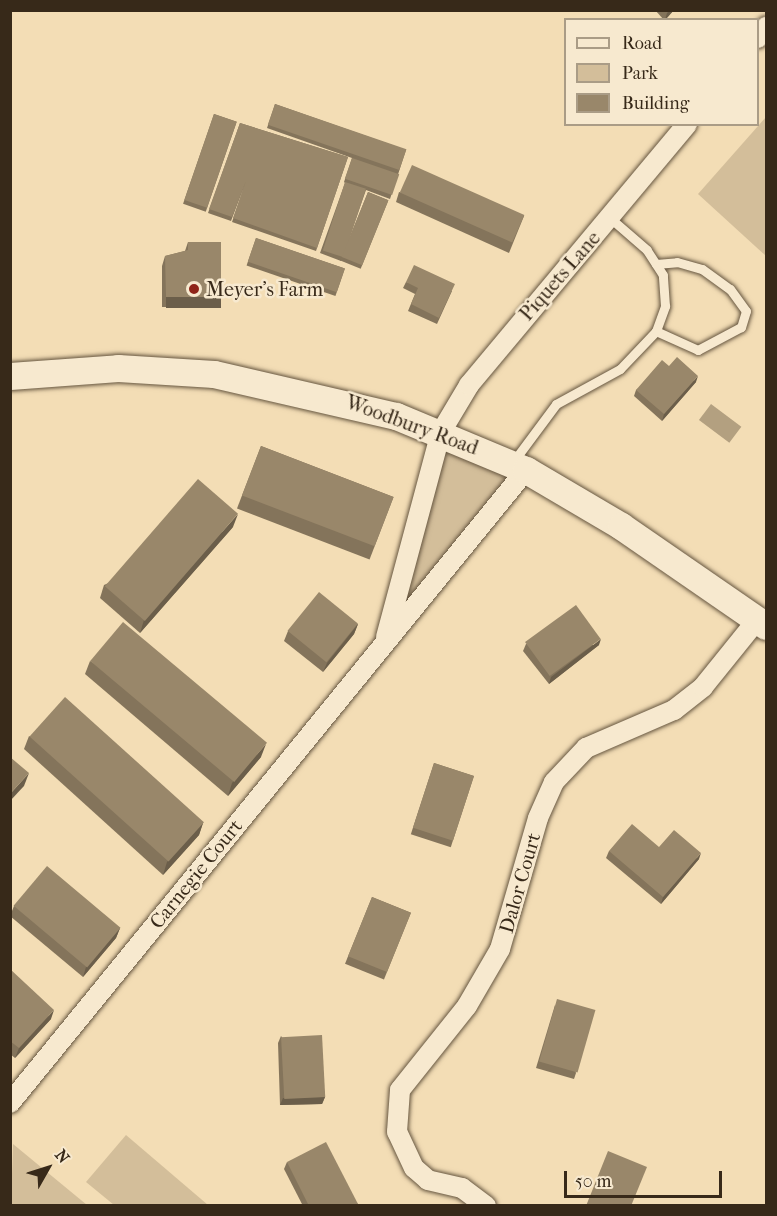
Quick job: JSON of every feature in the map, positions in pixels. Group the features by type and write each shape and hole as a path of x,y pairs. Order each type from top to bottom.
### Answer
{"main road":[{"name":"Woodbury Road","path":"10,376 118,368 214,374 334,397 441,432 519,466 762,623"}],"street":[{"name":"Piquets Lane","path":"441,432 469,385 685,126"},
{"name":"Carnegie Court","path":"383,647 441,432"},
{"name":"Carnegie Court","path":"10,1103 383,647 519,466"},
{"name":"Dalor Court","path":"486,1206 462,1188 428,1180 414,1168 397,1132 400,1089 467,1006 500,949 538,818 554,782 586,748 674,710 703,687 762,623"}],"lane":[{"path":"519,466 556,404 620,369 656,331 665,306 663,275 656,264 610,218"},
{"path":"656,264 676,262 702,269 730,289 746,311 741,327 698,350 656,331"}],"green space":[{"path":"766,117 766,256 698,194"},
{"path":"442,435 523,471 389,637"},
{"path":"126,1135 208,1205 114,1205 86,1182"},
{"path":"13,1144 87,1205 11,1205"}],"shaded area":[{"path":"711,404 741,427 729,443 699,420"}],"building":[{"path":"275,104 406,149 399,170 268,125"},
{"path":"214,114 237,122 207,208 184,200"},
{"path":"240,123 348,157 317,248 233,218 246,181 232,217 209,209"},
{"path":"352,158 399,174 392,195 345,179"},
{"path":"412,165 524,215 512,242 400,192"},
{"path":"345,182 366,189 344,257 323,250"},
{"path":"368,192 388,200 362,265 342,257"},
{"path":"256,238 345,269 337,292 248,262"},
{"path":"188,242 221,242 221,297 166,297 165,256 188,250"},
{"path":"414,265 455,284 439,318 411,304 418,288 406,282"},
{"path":"677,357 698,376 664,414 636,390 662,360 669,366"},
{"path":"261,446 394,497 375,546 242,495"},
{"path":"198,479 238,514 145,621 105,586"},
{"path":"319,592 358,623 326,662 288,631"},
{"path":"576,605 601,639 550,676 525,642"},
{"path":"123,622 267,743 234,782 90,661"},
{"path":"65,697 204,822 169,862 30,736"},
{"path":"10,757 29,773 10,794"},
{"path":"434,763 474,776 453,841 413,828"},
{"path":"632,824 659,847 674,830 701,853 663,897 609,851"},
{"path":"47,866 121,928 87,968 14,906"},
{"path":"372,897 411,913 387,972 348,956"},
{"path":"10,969 54,1010 19,1048 10,1041"},
{"path":"557,999 595,1010 578,1073 539,1061"},
{"path":"322,1035 325,1097 284,1099 281,1037"},
{"path":"326,1142 358,1204 354,1206 309,1206 287,1162"},
{"path":"608,1151 647,1167 631,1206 586,1206"}],"place":[{"name":"Meyer's Farm","path":"194,289"}]}
